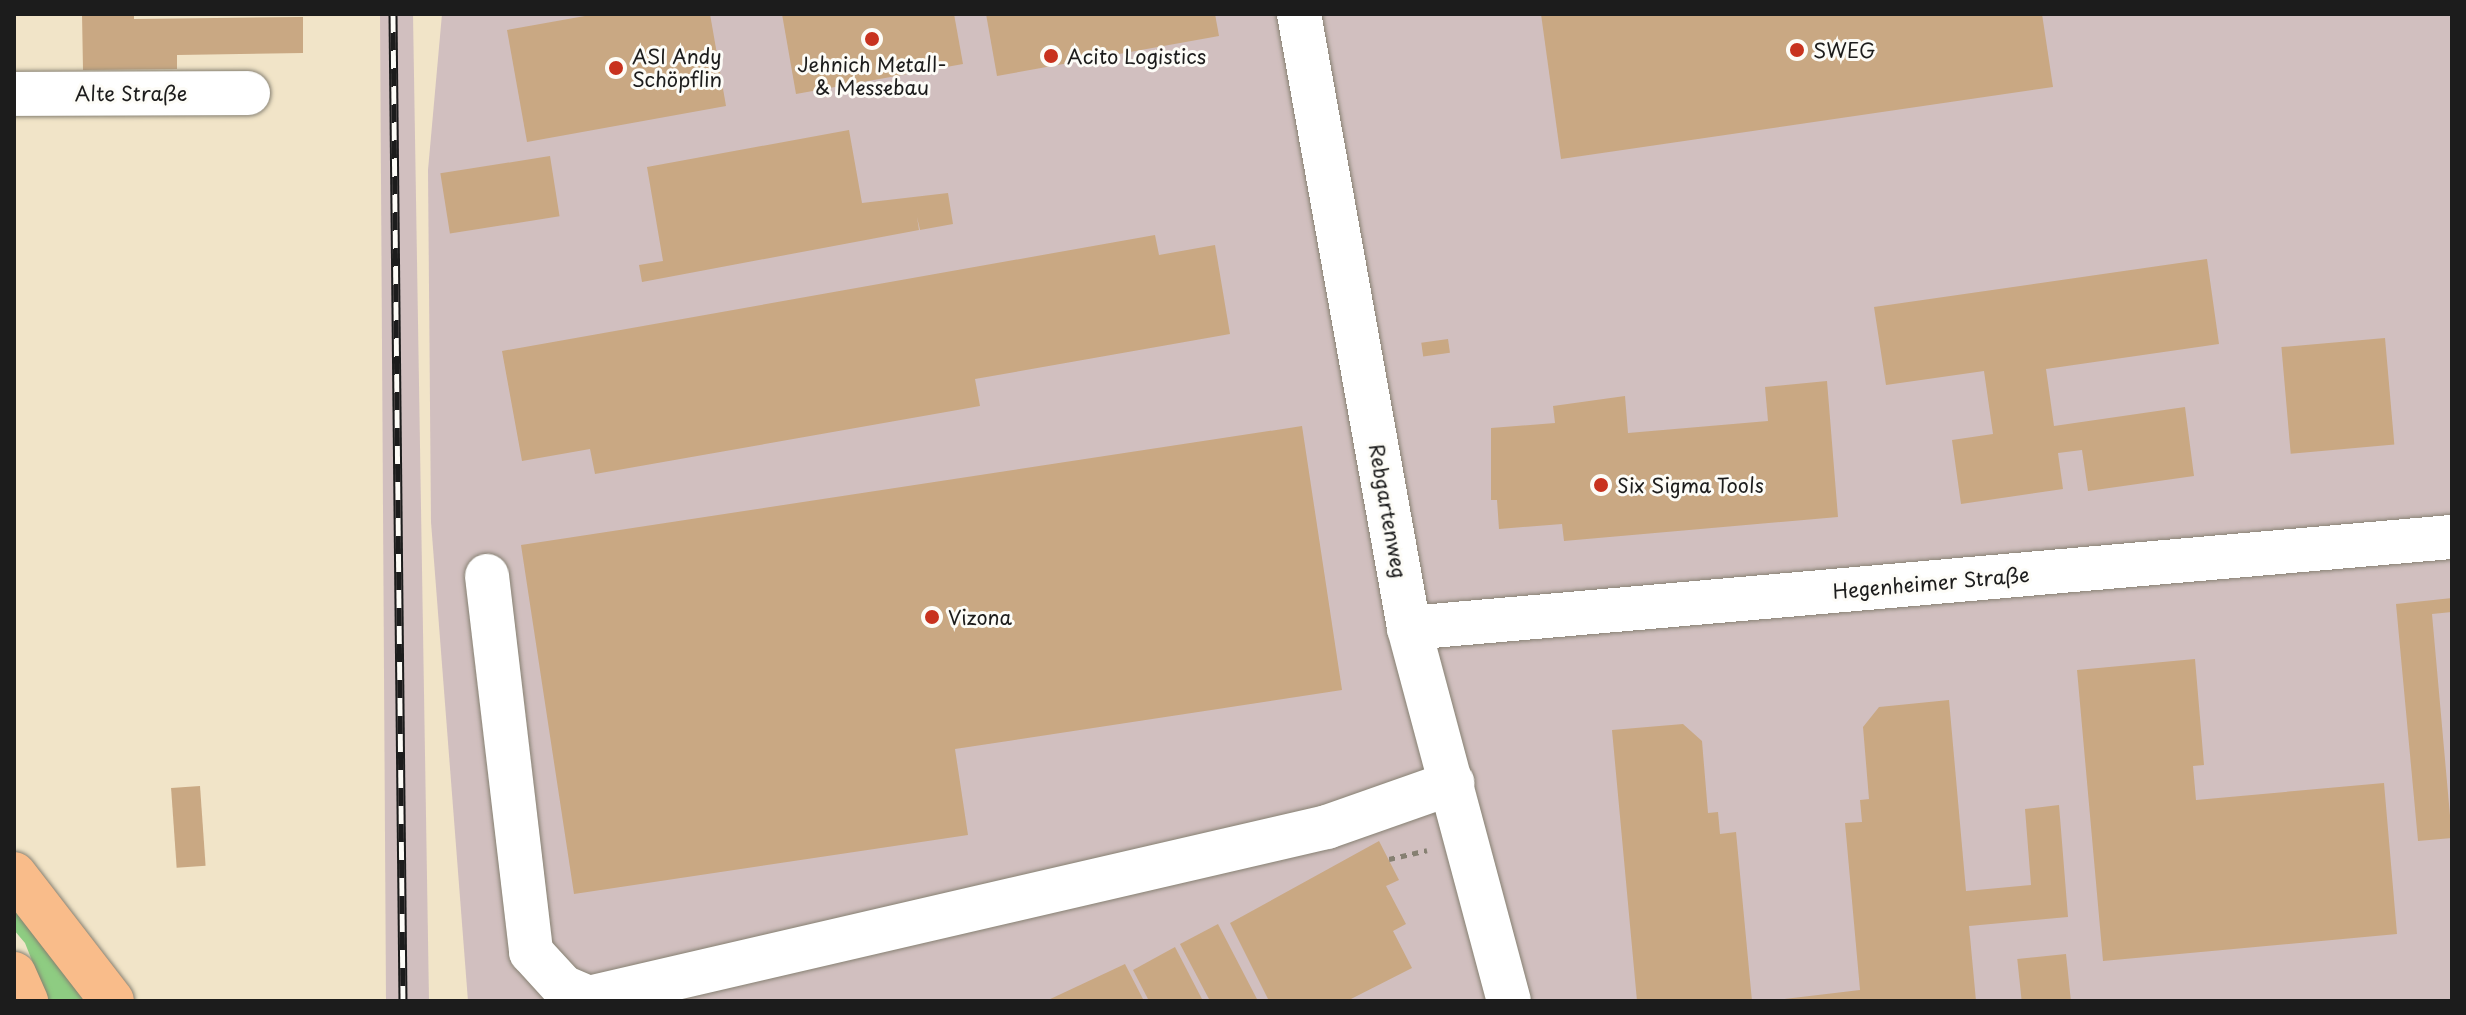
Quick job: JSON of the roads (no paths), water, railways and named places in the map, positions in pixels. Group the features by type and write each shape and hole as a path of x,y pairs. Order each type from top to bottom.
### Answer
{"highway":[{"path":"14,874 112,1001"},
{"path":"14,974 26,1001"}],"street":[{"name":"Rebgartenweg","path":"1299,14 1409,628 1509,1001"},
{"name":"Alte Straße","path":"14,94 248,93"},
{"name":"Hegenheimer Straße","path":"1409,628 2452,537"},
{"path":"487,576 531,952 563,987 589,998 1327,827 1452,783"}],"railway":[{"path":"393,14 403,1001"}],"place":[{"name":"Jehnich Metall- & Messebau","path":"872,39"},
{"name":"SWEG","path":"1797,50"},
{"name":"Acito Logistics","path":"1051,56"},
{"name":"ASI Andy Schöpflin","path":"616,68"},
{"name":"Six Sigma Tools","path":"1601,485"},
{"name":"Vizona","path":"932,617"}]}
